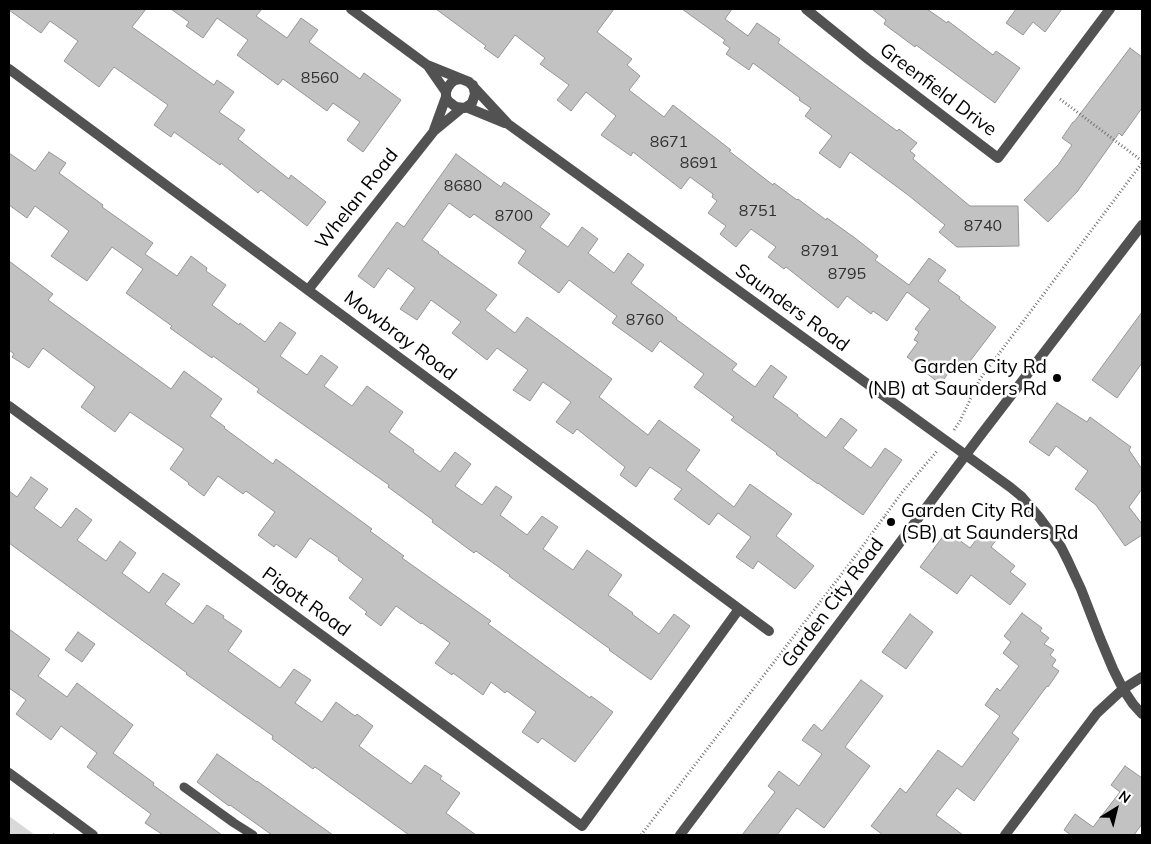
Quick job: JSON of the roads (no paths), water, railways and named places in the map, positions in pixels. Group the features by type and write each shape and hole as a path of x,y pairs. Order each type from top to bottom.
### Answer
{"street":[{"path":"351,9 427,65 473,85 475,98 472,102 464,108 456,108 452,105 427,65"},
{"name":"Greenfield Drive","path":"806,9 998,158 1110,9"},
{"name":"Mowbray Road","path":"9,69 769,631"},
{"path":"446,94 451,83 460,79"},
{"name":"Saunders Road","path":"473,85 508,124 1021,496 1040,517 1068,561 1100,638 1124,689 1142,714"},
{"name":"Whelan Road","path":"434,131 446,94"},
{"name":"Whelan Road","path":"308,290 434,131 464,108"},
{"name":"Saunders Road","path":"464,108 508,124"},
{"name":"Garden City Road","path":"680,835 1142,225"},
{"name":"Pigott Road","path":"9,406 582,826 739,609"},
{"path":"1005,835 1096,713 1124,689 1142,677"},
{"path":"9,773 93,835"}],"lane":[{"path":"184,787 253,835"}],"place":[{"name":"Garden City Rd (NB) at Saunders Rd","path":"1057,378"},
{"name":"Garden City Rd (SB) at Saunders Rd","path":"891,522"}]}
